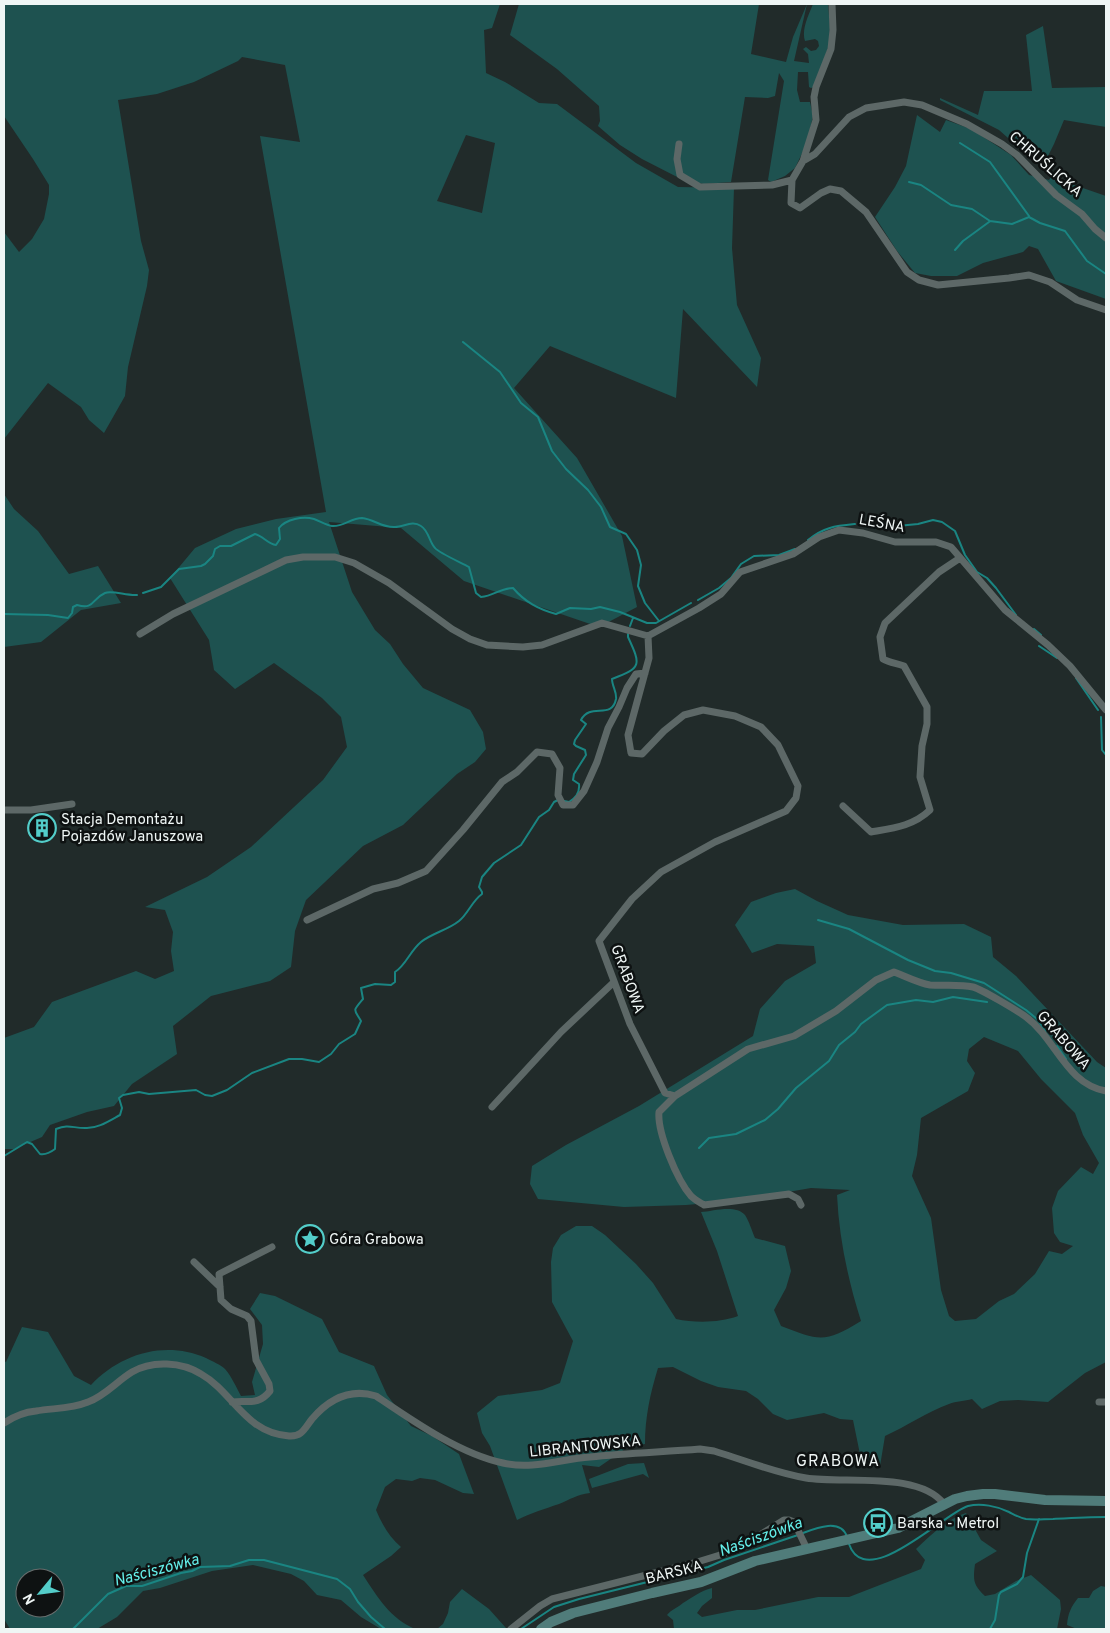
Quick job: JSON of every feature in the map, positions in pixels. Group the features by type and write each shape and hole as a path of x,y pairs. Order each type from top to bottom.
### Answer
{"street":[{"path":"803,161 816,120 814,97 816,88 831,49 833,30 832,4"},
{"name":"CHRUŚLICKA","path":"1106,238 1082,214 1056,195 1016,155 1002,144 967,124 922,105 904,102 866,108 849,117 815,154 803,161 792,180 791,204 800,208 830,189 841,192 866,212 907,272 919,280 938,284 1029,275 1050,282 1077,300 1106,310"},
{"path":"680,144 677,159 680,175 700,187 772,185 792,180"},
{"name":"LEŚNA","path":"648,639 720,594 740,572 793,554 819,537 838,530 863,533 895,542 936,542 951,548 1006,610 1070,666 1106,710"},
{"path":"140,634 173,614 286,560 302,557 335,557 354,563 389,583 452,628 470,639 486,645 523,647 542,645 602,623 648,639"},
{"path":"843,806 871,832 895,828 919,820 930,810 920,778 922,746 927,724 927,707 904,666 889,663 883,659 880,637 885,623 939,572 960,558"},
{"name":"GRABOWA","path":"648,639 649,658 628,735 631,753 642,754 664,731 684,715 703,710 735,716 761,727 778,745 798,786 796,798 786,811 715,842 661,872 632,898 599,941 630,1024 665,1093 675,1096 748,1049 794,1036 836,1011 876,980 894,972 928,984 974,987 1025,1016 1035,1024 1077,1078 1087,1085 1106,1091"},
{"path":"307,920 373,889 398,884 426,871 464,830 502,782 517,772 537,752 552,754 560,768 558,795 563,805 573,805 587,784 597,762 608,728 620,707 627,688 636,674 645,672"},
{"path":"4,810 31,810 72,804"},
{"path":"492,1107 561,1032 614,982"},
{"path":"675,1096 659,1112 660,1128 676,1173 691,1196 704,1205 789,1194 798,1199 801,1205"},
{"path":"232,1402 254,1402 264,1399 270,1391 269,1384 256,1360 251,1321 247,1316 231,1310 221,1300 219,1274 272,1247"},
{"path":"194,1262 220,1287"},
{"name":"LIBRANTOWSKA","path":"4,1423 35,1411 52,1410 89,1402 133,1371 153,1365 169,1364 201,1373 243,1415 272,1432 289,1436 304,1432 319,1412 335,1400 355,1392 366,1393 376,1396 443,1439 502,1463 522,1466 539,1465 588,1457 700,1449 714,1451 806,1478 895,1482 933,1493 944,1504"},
{"name":"BARSKA","path":"541,1629 551,1622 573,1613 701,1582 755,1561 805,1545 836,1542 898,1528 955,1500 983,1494 1045,1500 1106,1502"},
{"path":"510,1629 552,1599 720,1555 760,1536 784,1520 794,1522 805,1545"}],"shaded area":[{"path":"4,4 500,4 492,28 484,30 486,73 505,82 539,103 557,104 636,163 678,187 734,188 732,248 737,305 761,358 757,387 683,309 676,398 550,346 514,388 577,458 622,536 637,607 599,627 464,581 401,528 329,522 352,592 375,630 390,644 403,664 423,688 470,710 483,732 486,749 475,762 457,774 403,825 363,846 306,900 295,931 291,967 270,981 211,996 173,1026 177,1054 132,1084 114,1106 87,1112 50,1125 42,1137 14,1149 4,1149 4,1038 34,1027 52,1002 136,971 155,979 174,971 171,951 173,932 165,910 145,907 207,877 251,847 323,780 347,747 341,717 322,698 274,663 235,689 214,670 209,640 170,578 195,548 236,529 276,519 326,512 260,136 300,142 285,65 242,57 238,61 194,82 157,94 118,100 141,241 149,270 128,367 125,396 104,433 89,420 81,407 48,383 4,439 4,232 19,252 32,239 44,219 49,185 4,116","holes":["466,135 495,143 482,213 437,201"]},
{"path":"519,4 759,4 751,54 786,62 793,37 807,4 794,61 809,63 808,54 803,49 806,47 811,51 816,50 819,46 818,41 815,39 805,41 806,22 813,4 828,4 829,45 814,87 809,87 808,72 798,72 797,90 800,102 810,102 813,116 807,143 795,168 785,176 771,182 768,180 784,81 779,73 775,96 768,98 745,97 731,182 704,184 683,180 642,159 620,145 598,126 600,121 599,106 557,69 510,35"},
{"path":"1043,26 1052,88 1106,87 1106,127 1064,120 1042,168 999,130 940,100 940,98 978,115 984,91 1032,91 1026,35"},
{"path":"917,115 940,132 946,120 971,129 1011,155 1029,175 1049,180 1051,177 1106,196 1106,299 1056,281 1038,249 1029,246 1023,252 983,263 957,276 931,276 915,273 897,251 875,217 895,187 906,166"},
{"path":"4,494 14,509 38,531 69,574 98,566 121,603 81,610 41,642 4,647"},
{"path":"795,889 848,915 903,925 964,924 991,937 993,957 1016,976 1097,1062 1106,1068 1106,1362 1085,1373 1048,1402 1000,1401 982,1409 972,1399 941,1407 885,1436 880,1466 862,1464 853,1420 840,1419 824,1413 787,1420 773,1414 758,1399 746,1391 718,1387 673,1367 658,1368 648,1406 645,1444 628,1447 599,1467 582,1465 590,1493 577,1496 517,1520 490,1446 482,1433 477,1413 498,1396 542,1390 560,1383 573,1341 552,1302 551,1262 553,1248 561,1235 576,1226 592,1226 605,1235 653,1283 676,1319 699,1322 715,1321 738,1316 717,1251 701,1212 724,1209 736,1210 745,1215 755,1238 785,1246 791,1271 786,1288 774,1310 781,1326 805,1335 822,1337 839,1333 861,1321 845,1259 838,1211 837,1195 850,1190 811,1188 742,1200 686,1205 624,1207 538,1199 530,1184 532,1166 566,1145 639,1106 753,1036 760,1009 785,981 816,963 814,946 777,944 752,953 735,925 751,902 776,893","holes":["984,1037 1018,1051 1041,1079 1075,1113 1083,1135 1099,1163 1093,1174 1081,1167 1058,1191 1052,1208 1054,1233 1060,1242 1073,1246 1062,1254 1049,1251 1035,1274 1014,1294 999,1301 976,1319 955,1321 949,1316 941,1290 931,1218 912,1176 917,1155 921,1118 968,1091 975,1073 967,1061 969,1049"]},
{"path":"260,1293 275,1296 322,1319 339,1352 374,1366 387,1395 411,1426 432,1436 459,1454 474,1494 463,1493 435,1480 420,1478 412,1481 396,1479 385,1487 376,1510 386,1530 401,1547 363,1575 379,1599 392,1613 415,1629 381,1629 361,1617 341,1600 317,1595 304,1581 291,1574 253,1565 212,1571 160,1588 143,1591 117,1617 97,1629 10,1629 4,1619 4,1361 6,1362 22,1327 48,1332 74,1376 91,1385 115,1365 129,1358 159,1350 175,1350 206,1358 219,1365 232,1379 241,1396 255,1395 252,1382 263,1344 262,1325 250,1309"},
{"path":"644,1463 649,1478 643,1474 592,1488 589,1479 628,1464"},
{"path":"966,1513 981,1540 997,1551 975,1564 974,1578 978,1589 985,1596 995,1594 1016,1581 1031,1575 1060,1600 1061,1609 1057,1629 674,1629 673,1620 667,1615 697,1594 712,1588 712,1598 697,1613 702,1617 737,1610 755,1610 818,1597 849,1597 921,1569 925,1560 916,1549 946,1523"},
{"path":"1101,1586 1106,1587 1106,1629 1077,1629 1067,1625 1070,1610 1078,1598 1089,1598 1093,1591"},
{"path":"462,1589 489,1609 506,1628 437,1629 443,1624 450,1602"}],"waterway":[{"path":"960,143 990,162 1029,216"},
{"path":"909,182 921,185 951,205 972,209 990,221 1012,224 1029,217 1040,223 1065,231 1087,261 1106,274"},
{"path":"955,250 963,241 989,222"},
{"path":"463,342 500,372 521,403 538,417 552,451 601,507 610,527 626,534 637,550 641,565 638,586 645,603 659,621"},
{"path":"143,593 161,587 179,569 205,564 213,556 215,549 220,546 231,546 255,534 276,545 280,539 279,528 290,520 310,518 336,526 362,518 390,527 418,524 426,531 437,550 469,567 476,593 481,597 513,588 532,604 556,614 570,608 591,609 600,607 620,612 647,623 656,623 691,603"},
{"path":"865,526 877,528 918,524 933,520 942,522 955,531 965,555 977,572 987,578 1016,615"},
{"path":"808,540 819,532 830,528 855,524"},
{"path":"698,600 719,588 731,578 741,564 754,556 779,555 795,549"},
{"path":"4,614 48,615 68,618 72,613 73,607 77,605 90,605 105,593 137,595"},
{"path":"630,626 633,618"},
{"path":"1034,629 1041,635"},
{"path":"564,801 569,802 576,797 579,790 579,784 573,780 574,774 586,755 585,750 574,744 586,724 581,720 590,712 610,709 614,705 616,696 612,679 629,672 636,664 637,660 628,634"},
{"path":"1039,646 1057,658"},
{"path":"1076,678 1098,710"},
{"path":"1101,717 1102,750 1106,755"},
{"path":"4,1156 27,1142 32,1144 40,1154 50,1152 55,1149 56,1129 67,1126 89,1128 107,1122 120,1115 122,1108 119,1098 123,1095 139,1092 149,1094 196,1090 205,1095 212,1096 227,1090 252,1073 289,1059 319,1062 331,1054 339,1044 355,1034 361,1021 355,1010 363,999 361,988 375,984 391,985 395,982 395,972 417,946 425,939 450,927 462,918 475,900 482,894 479,887 482,877 494,863 521,845 539,817 558,800"},
{"path":"818,920 849,929 908,960 935,971 951,973 984,983 1026,1010 1037,1019 1045,1031"},
{"path":"699,1148 709,1138 736,1134 765,1120 778,1109 796,1088 829,1061 839,1045 855,1032 861,1024 887,1005 916,1000 933,1002 953,997 987,1002"},
{"path":"1057,1046 1066,1059"},
{"name":"Naściszówka","path":"849,1544 858,1557 871,1560 888,1555 906,1546 957,1512 973,1505 994,1507 1026,1519 1106,1517"},
{"path":"990,1629 995,1620 999,1595 1001,1592 1017,1584 1023,1577 1027,1553 1039,1519"},
{"name":"Naściszówka","path":"803,1533 821,1527 834,1526 844,1531 847,1537"},
{"name":"Naściszówka","path":"521,1629 554,1607 708,1567 798,1535"},
{"name":"Naściszówka","path":"73,1629 108,1594 126,1586 142,1586 200,1567 230,1566 249,1560 264,1560 337,1579 350,1589 371,1617 385,1629"}],"place":[{"name":"Stacja Demontażu Pojazdów Januszowa","path":"42,828"},
{"name":"Góra Grabowa","path":"310,1239"},
{"name":"Barska - Metrol","path":"878,1523"}],"district":[{"name":"GRABOWA","path":"838,1460"}]}
